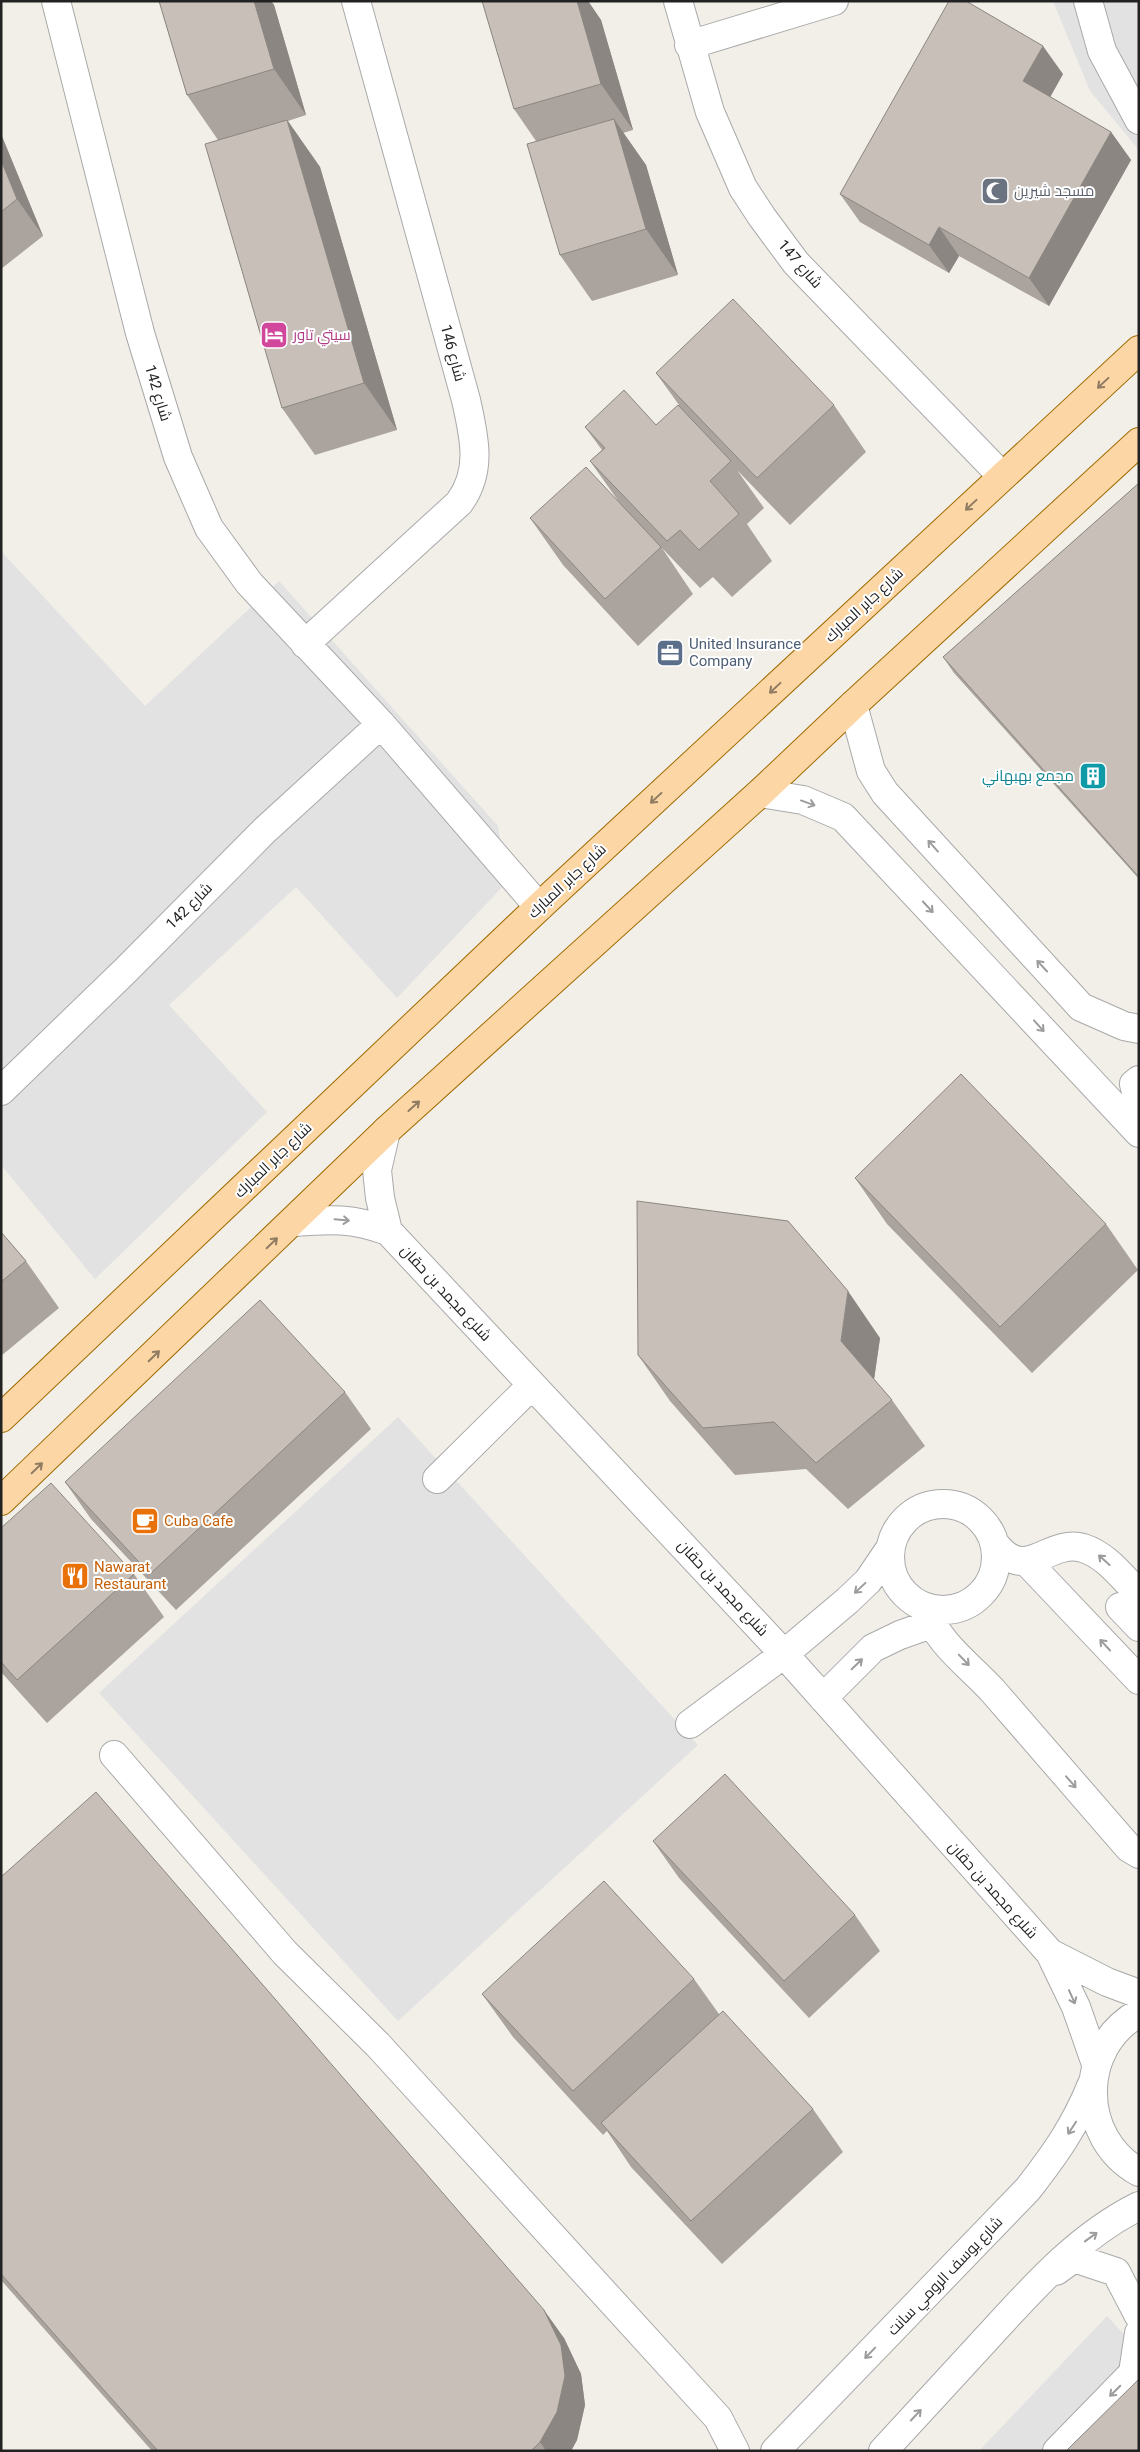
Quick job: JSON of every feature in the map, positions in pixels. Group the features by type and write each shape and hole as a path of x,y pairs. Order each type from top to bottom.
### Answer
{"main road":[{"name":"شارع جابر المبارك","path":"1,1418 539,907 1139,350"},
{"path":"1,1502 386,1132 760,793 852,705 1139,442"}],"street":[{"name":"شارع 142","path":"56,1 140,334 178,457 210,528 250,583 381,724 539,907"},
{"name":"شارع 146","path":"305,644 459,503 470,486 476,453 466,400 356,1"},
{"name":"شارع 147","path":"678,1 689,45 710,112 743,188 762,217 796,263 1002,476"},
{"path":"689,45 834,1"},
{"path":"1088,1 1102,51 1139,120"},
{"path":"852,705 871,771 885,793 1081,1008 1139,1029"},
{"name":"شارع 142","path":"1,1091 126,970 264,831 381,724"},
{"path":"760,793 803,800 843,817 1139,1133"},
{"path":"1139,1080 1134,1084 1139,1104"},
{"name":"شلرع مجمد بن حقان","path":"386,1132 377,1170 380,1198 388,1231"},
{"name":"شلرع مجمد بن حقان","path":"294,1222 332,1219 360,1221 388,1231 784,1654 1050,1953 1076,2007 1094,2074 1092,2104 1104,2139 1116,2155 1139,2172"},
{"path":"437,1479 532,1385"},
{"path":"690,1724 784,1654 868,1581 889,1550 895,1532 906,1517 922,1507 940,1503 958,1505 974,1514 987,1527 995,1544 1010,1559 1027,1562 1060,1549 1080,1547 1100,1555 1129,1601 1139,1627"},
{"path":"822,1698 873,1648 900,1635 929,1616 963,1606 979,1596 990,1582 996,1563 995,1544"},
{"path":"889,1550 890,1568 897,1586 929,1616 1129,1848 1139,1854"},
{"path":"1027,1562 1139,1680"},
{"path":"114,1755 285,1953 378,2045 718,2418 735,2451"},
{"name":"شلرع مجمد بن حقان","path":"1050,1953 1107,1982 1139,1994"},
{"name":"شارع يوسف الرومي سانت","path":"775,2451 1028,2189 1057,2151 1079,2116 1094,2074 1115,2032 1139,2013"},
{"path":"883,2451 1032,2288 1074,2249 1120,2216 1139,2206"},
{"path":"1032,2288 1074,2258 1116,2272 1139,2316"},
{"path":"1056,2451 1133,2373 1139,2333"}],"shaded area":[{"path":"1053,1 1139,1 1139,150 1090,91"},
{"path":"1,551 145,706 279,581 498,826 507,882 397,998 296,887 169,1005 267,1112 95,1279 1,1165"},
{"path":"398,1417 698,1745 398,2021 99,1693"},
{"path":"1107,2316 1139,2351 1092,2451 979,2451"}],"building":[{"path":"159,1 254,1 274,69 187,95"},
{"path":"482,1 577,1 601,84 514,109"},
{"name":"مسجد شيرين","path":"949,1 966,1 1043,46 1023,81 1111,132 1029,278 939,227 929,245 840,194"},
{"path":"614,119 646,229 560,255 527,144"},
{"path":"287,120 364,383 282,408 205,144"},
{"path":"1,160 17,199 1,212"},
{"path":"733,299 834,405 757,478 656,373"},
{"path":"624,390 656,425 678,405 731,461 710,481 739,514 699,550 680,530 667,541 590,461 605,448 585,427"},
{"path":"586,467 661,547 605,599 530,518"},
{"name":"مجمع بهبهاني","path":"1139,483 1139,875 1138,876 943,657"},
{"path":"961,1074 1106,1224 1000,1327 855,1178"},
{"path":"637,1201 788,1221 848,1291 841,1341 892,1400 816,1463 774,1422 703,1428 638,1355"},
{"path":"1,1232 26,1261 1,1282"},
{"path":"260,1300 345,1392 150,1574 65,1482"},
{"path":"51,1483 134,1574 17,1680 1,1662 1,1528"},
{"path":"725,1774 855,1915 784,1981 653,1841"},
{"path":"96,1792 544,2310 561,2345 565,2376 557,2412 540,2442 531,2451 158,2451 1,2274 1,1877"},
{"path":"604,1881 694,1979 573,2091 482,1994"},
{"path":"723,2011 813,2109 691,2221 601,2123"},
{"path":"1139,2379 1139,2451 1066,2451"}],"place":[{"name":"مسجد شيرين","path":"995,191"},
{"name":"سيتي تاور","path":"274,335"},
{"name":"United Insurance Company","path":"670,653"},
{"name":"مجمع بهبهاني","path":"1093,776"},
{"name":"Cuba Cafe","path":"145,1521"},
{"name":"Nawarat Restaurant","path":"75,1576"}]}
